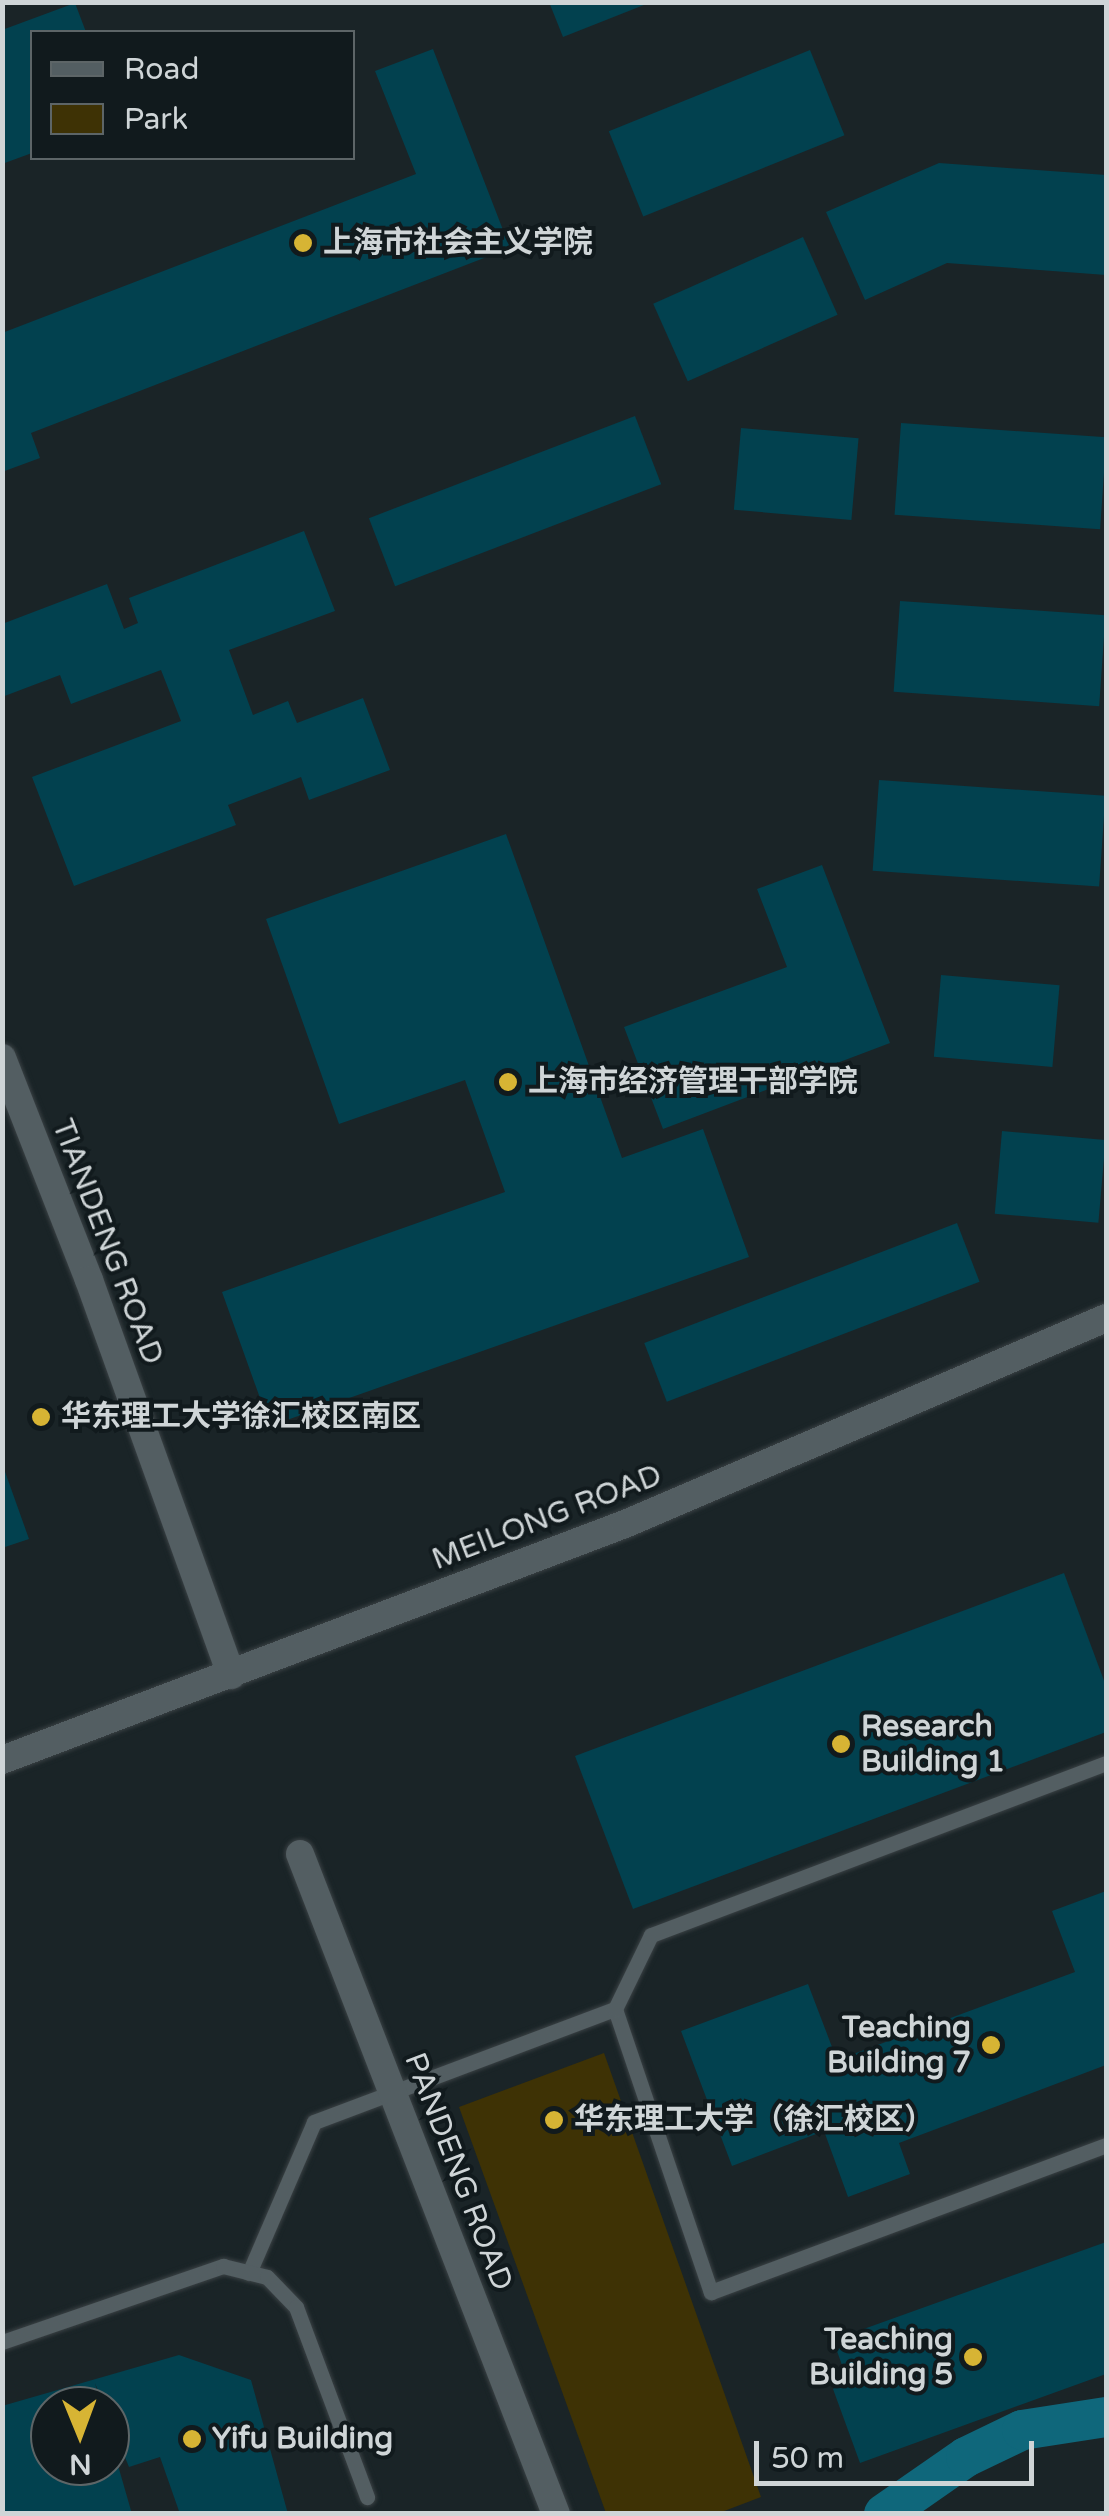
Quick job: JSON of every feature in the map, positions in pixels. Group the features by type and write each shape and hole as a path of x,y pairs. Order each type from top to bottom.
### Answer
{"street":[{"name":"TIANDENG ROAD","path":"2,1058 89,1280 231,1675"},
{"name":"MEILONG ROAD","path":"2,1760 625,1524 1106,1318"},
{"name":"PANDENG ROAD","path":"300,1854 556,2514"}],"lane":[{"path":"249,2274 314,2122 393,2096 615,2010 652,1935 1106,1763"},
{"path":"615,2010 711,2292 1106,2144"},
{"path":"2,2342 223,2266 267,2278 296,2308 368,2496"}],"green space":[{"path":"604,2053 761,2497 719,2513 606,2513 459,2107"}],"building":[{"path":"549,2 649,2 649,3 563,37"},
{"path":"75,3 85,30 30,30 30,154 2,164 2,30"},
{"path":"433,49 510,248 31,433 40,458 2,472 2,333 416,174 375,71"},
{"path":"810,50 844,135 643,217 609,131"},
{"path":"939,163 1106,175 1106,275 947,263 865,300 826,212"},
{"path":"803,237 838,315 688,381 653,304"},
{"path":"635,416 661,484 395,586 369,518"},
{"path":"901,423 1106,437 1100,529 895,515"},
{"path":"741,428 859,438 851,520 734,510"},
{"path":"304,531 335,611 229,650 253,715 288,701 297,723 363,698 390,770 309,800 301,777 228,805 236,825 74,886 32,777 181,721 161,670 71,704 60,675 2,697 2,624 107,584 124,629 138,623 129,598"},
{"path":"900,601 1105,615 1099,706 894,692"},
{"path":"879,780 1105,796 1099,887 873,871"},
{"path":"506,834 622,1158 703,1129 749,1257 270,1426 222,1292 505,1192 465,1080 339,1124 266,919"},
{"path":"822,865 890,1043 663,1129 624,1027 787,967 757,889"},
{"path":"941,975 1060,985 1052,1067 934,1057"},
{"path":"1002,1131 1106,1140 1098,1223 995,1214"},
{"path":"957,1223 980,1282 667,1402 644,1343"},
{"path":"2,1467 29,1539 2,1548"},
{"name":"Research Building 1","path":"1064,1573 1106,1686 1106,1732 633,1909 575,1756"},
{"name":"Teaching Building 7","path":"1106,1891 1106,2065 899,2143 910,2174 848,2197 824,2131 732,2166 681,2031 808,1984 837,2060 1075,1972 1052,1911"},
{"name":"Teaching Building 5","path":"1106,2242 1106,2374 860,2463 833,2389 847,2379 833,2340"},
{"name":"Yifu Building","path":"179,2355 251,2380 288,2514 180,2514 160,2457 130,2467 130,2386 71,2386"},
{"name":"Yifu Building","path":"30,2398 30,2486 124,2486 132,2514 2,2514 2,2406"}],"waterway":[{"path":"884,2514 966,2457 1022,2430 1106,2417"}],"place":[{"name":"上海市社会主义学院","path":"303,243"},
{"name":"上海市经济管理干部学院","path":"508,1082"},
{"name":"华东理工大学徐汇校区南区","path":"41,1417"},
{"name":"Research Building 1","path":"841,1744"},
{"name":"Teaching Building 7","path":"991,2045"},
{"name":"华东理工大学（徐汇校区）","path":"554,2120"},
{"name":"Teaching Building 5","path":"973,2357"},
{"name":"Yifu Building","path":"192,2439"}]}
